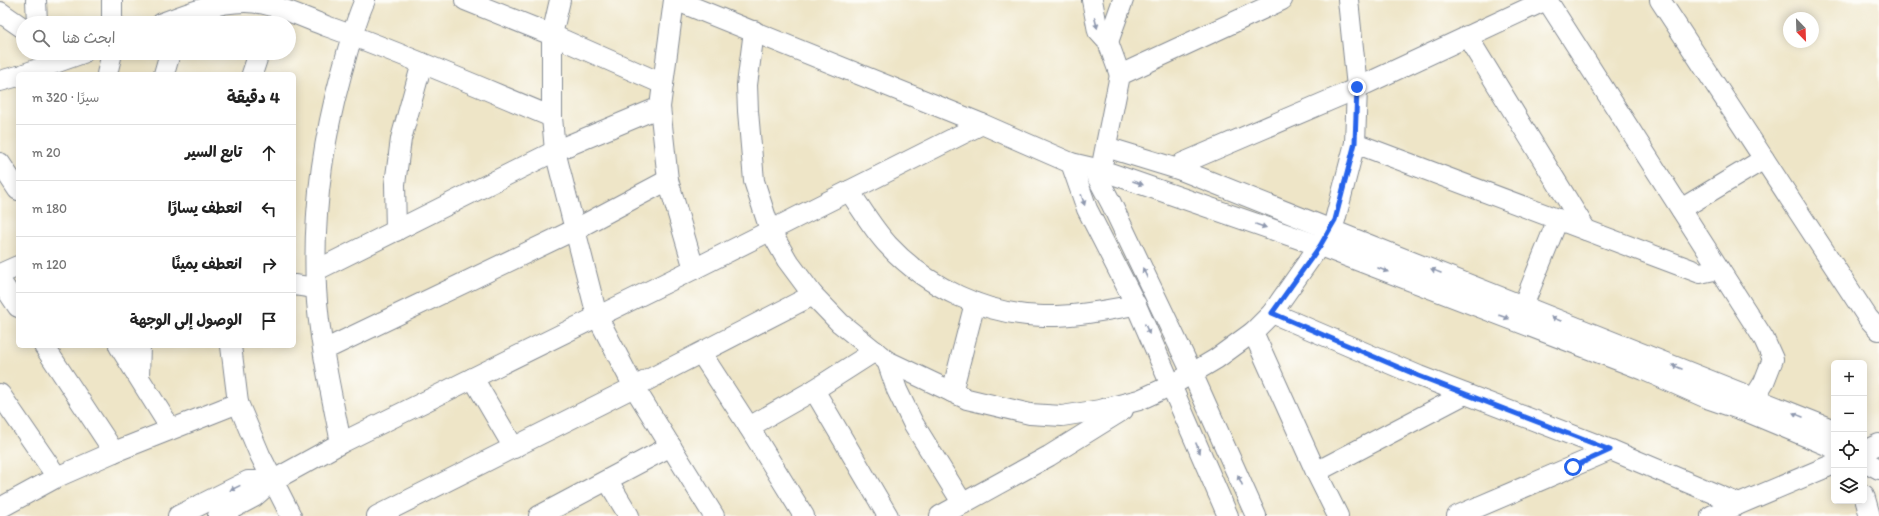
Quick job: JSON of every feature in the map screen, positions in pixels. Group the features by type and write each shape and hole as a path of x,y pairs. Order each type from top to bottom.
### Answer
{"street":[{"path":"36,0 37,16"},
{"path":"112,0 112,16"},
{"path":"341,443 324,350 317,279 318,210 328,125 352,35 365,0"},
{"path":"465,0 552,35 663,84"},
{"path":"560,0 552,35 552,116 555,151 597,316 634,388 714,516"},
{"path":"694,269 668,180 660,108 675,0 982,124 1071,162 1097,169 1320,246 1644,370 1707,398 1742,399 1831,446"},
{"path":"1092,0 1091,2 1098,31 1108,42 1120,75 1106,148 1097,169 1111,203 1192,373 1256,516"},
{"path":"1108,42 1123,0"},
{"path":"1120,75 1282,0"},
{"path":"940,516 1049,456 1139,400 1172,385 1216,359 1253,332 1272,313 1331,229 1335,220 1355,143 1357,87 1348,0"},
{"path":"1181,170 1183,163 1357,87 1546,0 1764,339 1773,358 1764,382 1742,399"},
{"path":"1660,0 1868,318 1879,330"},
{"path":"175,16 244,2 258,3 294,16"},
{"path":"0,12 16,23"},
{"path":"296,17 352,35 552,116"},
{"path":"754,31 747,85 749,131 754,181 770,230 787,260 813,295 840,323 881,356 967,399 1030,414 1062,416 1100,410 1139,400"},
{"path":"1468,36 1586,230"},
{"path":"37,67 60,60"},
{"path":"107,72 110,60"},
{"path":"165,72 168,60"},
{"path":"253,72 257,60"},
{"path":"396,231 395,184 401,139 422,63"},
{"path":"0,81 16,77"},
{"path":"296,284 317,279 396,231 555,151 660,108"},
{"path":"218,516 254,497 272,481 341,443 694,269 982,124"},
{"path":"1355,143 1700,273 1719,269"},
{"path":"1106,148 1181,170 1523,306 1742,399 1831,429"},
{"path":"1681,209 1764,159"},
{"path":"1071,162 1087,209 1136,305 1228,516"},
{"path":"0,163 16,187"},
{"path":"324,350 574,230 668,180"},
{"path":"848,191 887,244 915,269 947,292 975,303 1021,315 1044,316 1073,314 1136,305"},
{"path":"1523,306 1558,219"},
{"path":"0,274 16,267"},
{"path":"0,280 16,304"},
{"path":"383,515 701,354 813,295"},
{"path":"952,392 975,303"},
{"path":"1272,313 1465,394 1610,450 1739,504"},
{"path":"1253,332 1316,472 1338,516"},
{"path":"45,348 114,452"},
{"path":"120,348 171,429"},
{"path":"139,376 140,348"},
{"path":"231,348 238,402 272,481 291,516"},
{"path":"701,354 749,427 804,516"},
{"path":"749,427 814,390 881,356"},
{"path":"881,356 914,423 963,504"},
{"path":"473,378 514,448"},
{"path":"814,390 888,516"},
{"path":"0,394 57,477"},
{"path":"1316,472 1465,394"},
{"path":"0,508 57,477 114,452 238,402"},
{"path":"539,516 608,481 671,446"},
{"path":"1869,449 1879,469"},
{"path":"1457,516 1610,450"},
{"path":"1711,516 1831,465"},
{"path":"178,516 248,481 272,481"},
{"path":"608,481 629,516"},
{"path":"1867,504 1870,516"}],"route":[{"path":"1357,87 1355,143 1335,220 1320,246 1272,313 1419,376 1610,450 1573,467"}]}
